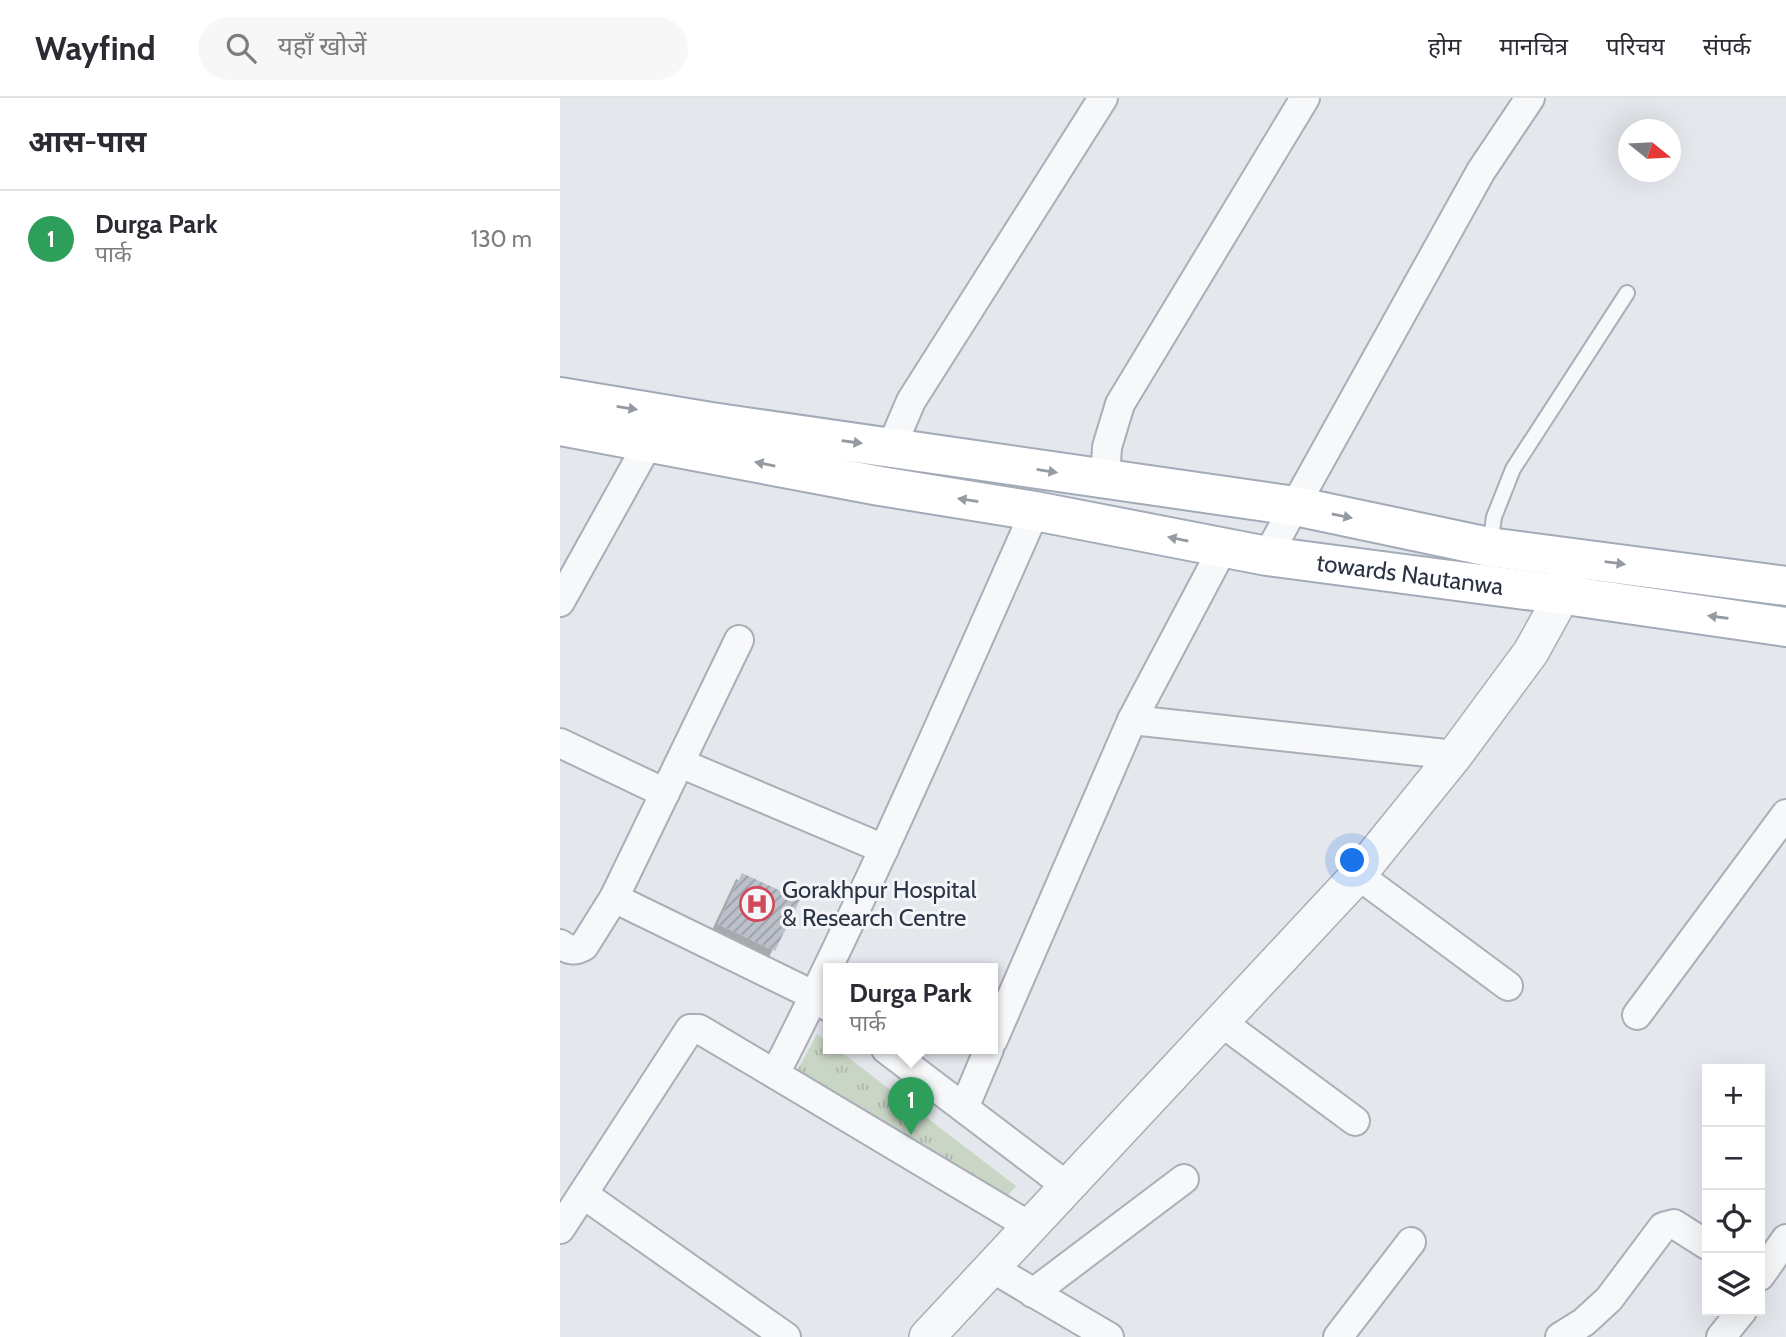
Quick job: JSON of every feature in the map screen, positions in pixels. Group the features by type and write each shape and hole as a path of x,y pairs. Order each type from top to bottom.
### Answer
{"main road":[{"path":"560,397 1105,480 1295,506 1487,566 1568,557 1786,586"},
{"name":"towards Nautanwa","path":"560,426 880,486 1035,510 1267,556 1487,566 1563,594 1786,627"}],"street":[{"path":"891,448 911,401 1102,98"},
{"path":"1105,480 1107,447 1120,404 1305,98"},
{"path":"1267,556 1481,171 1530,98"},
{"path":"560,602 649,442"},
{"path":"838,963 884,849 1035,510"},
{"path":"998,1028 1132,720 1223,548"},
{"path":"927,1337 1358,875 1455,755 1531,652 1563,594 1568,557"},
{"path":"560,944 569,950 578,950 584,946 614,898 739,640"},
{"path":"1132,720 1455,755"},
{"path":"560,743 665,793"},
{"path":"680,764 884,849"},
{"path":"1637,1015 1786,814"},
{"path":"1358,875 1508,986"},
{"path":"614,898 822,1001 775,1074"},
{"path":"1221,1022 1355,1121"},
{"path":"560,1229 690,1029 699,1029 1031,1227"},
{"path":"893,1054 1068,1187"},
{"path":"964,1108 987,1054"},
{"path":"1033,1293 1184,1179"},
{"path":"583,1194 786,1337"},
{"path":"1560,1337 1584,1322 1609,1299 1663,1227 1674,1224 1702,1242"},
{"path":"1765,1269 1786,1239"},
{"path":"1338,1337 1411,1242"},
{"path":"992,1268 1108,1337"},
{"path":"1721,1337 1738,1316"}],"lane":[{"path":"1487,566 1494,517 1513,469 1628,293"}],"green space":[{"path":"817,1034 823,1038 823,1054 844,1054 1016,1186 995,1211 790,1084"}],"building":[{"path":"742,873 800,900 775,951 718,924"}],"place":[{"name":"Gorakhpur Hospital & Research Centre","path":"757,904"},
{"name":"Durga Park","path":"911,1135"}]}
